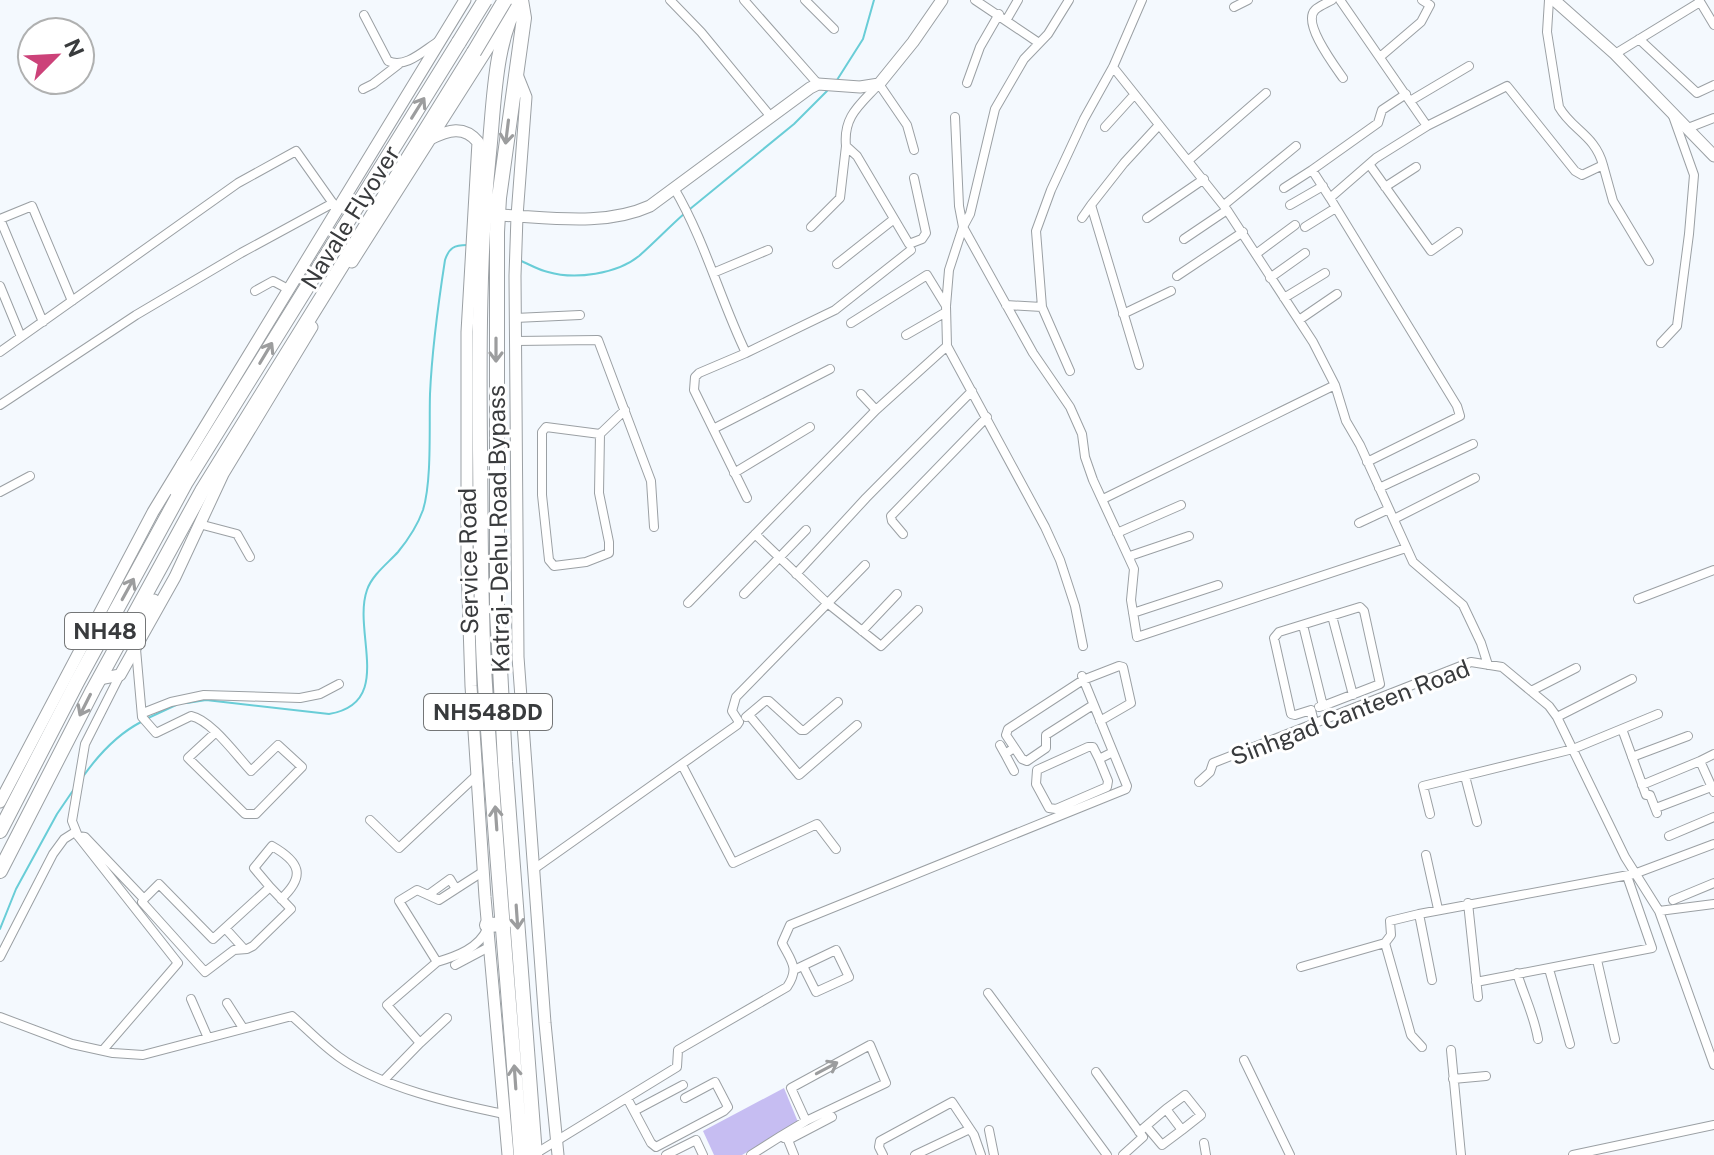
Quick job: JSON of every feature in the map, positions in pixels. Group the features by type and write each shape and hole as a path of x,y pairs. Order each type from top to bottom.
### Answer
{"highway":[{"name":"Navale Flyover","path":"141,565 186,482 485,0"},
{"path":"497,0 514,3"},
{"name":"Navale Flyover","path":"193,521 241,429 474,52 514,3"},
{"name":"Katraj - Dehu Road Bypass","path":"514,3 524,18 498,215 484,235 476,269 485,684 504,924 530,1155"},
{"name":"Katraj - Dehu Road Bypass","path":"514,3 496,85 480,206 484,235 496,272 497,611 530,1155"},
{"path":"141,565 150,536 184,464"},
{"name":"NH48","path":"0,871 99,679 129,640 193,521"},
{"name":"NH48","path":"2,823 141,565"},
{"path":"488,927 504,924"}],"street":[{"path":"0,802 153,512 335,206 465,0"},
{"path":"670,0 701,32 771,117"},
{"path":"744,0 821,84"},
{"path":"805,0 834,29"},
{"path":"811,227 840,198 846,146 844,129 850,116 913,42 942,0"},
{"path":"975,0 1039,43"},
{"path":"967,83 980,47 1018,0"},
{"path":"1069,0 1024,59 995,109 970,214 949,270 946,309 947,346 1060,560 1075,606 1083,646"},
{"path":"1070,371 1042,307 1036,231 1051,190 1084,119 1113,67 1142,0"},
{"path":"1234,7 1248,0"},
{"path":"1332,0 1313,11 1311,19 1313,30 1343,78"},
{"path":"1340,0 1427,126"},
{"path":"1380,57 1421,22 1430,5 1422,0"},
{"path":"1552,0 1615,54 1714,156"},
{"path":"1552,0 1547,32 1559,107 1590,138 1600,154 1613,201 1649,261"},
{"path":"1615,54 1699,1 1714,25"},
{"path":"103,1050 178,963 76,834 72,821 85,744 120,675 129,640 169,580 178,550 193,521 514,3"},
{"path":"364,15 388,61 399,64"},
{"path":"456,15 493,41"},
{"path":"1639,39 1697,93 1714,85"},
{"path":"363,89 440,40"},
{"path":"1284,188 1378,123 1382,110 1469,66"},
{"path":"1113,67 1226,207 1299,320 1335,385 1346,421 1406,548 1419,569 1463,605 1488,665"},
{"path":"516,71 526,97 515,276 518,657 558,1155"},
{"path":"498,215 517,221 618,217 650,206 821,84 860,87 879,84"},
{"path":"879,84 907,125 914,150"},
{"path":"1330,198 1369,164 1427,126 1507,86 1575,171 1587,174 1603,165"},
{"path":"1189,160 1266,93"},
{"path":"1105,127 1134,95"},
{"path":"1661,343 1677,326 1694,175 1672,112"},
{"path":"955,117 963,227 1033,353 1070,407 1082,434 1085,457 1093,480 1134,569 1131,600 1137,637 1406,548"},
{"path":"1688,128 1714,118"},
{"path":"1082,218 1124,163 1159,125"},
{"path":"430,139 444,132 461,130 468,132 478,142 480,206"},
{"path":"846,146 857,156 909,244 922,239 926,233 914,178"},
{"path":"1184,239 1296,146"},
{"path":"0,352 238,183 296,151 335,206"},
{"path":"1369,164 1431,251 1458,232"},
{"path":"1385,187 1416,167"},
{"path":"1312,170 1457,406 1460,416 1367,462"},
{"path":"1147,218 1204,179"},
{"path":"1290,205 1323,186"},
{"path":"674,188 692,221 746,353"},
{"path":"1091,205 1139,365"},
{"path":"43,322 0,219 32,206 72,301"},
{"path":"0,405 136,315 241,253 335,206"},
{"path":"1305,227 1334,209"},
{"path":"837,264 894,219"},
{"path":"1256,254 1295,225"},
{"path":"1177,276 1243,232"},
{"path":"713,273 768,250"},
{"path":"747,498 694,390 695,377 835,310 911,250"},
{"path":"1270,278 1305,253"},
{"name":"Service Road","path":"476,269 467,332 467,564 477,775 508,1155"},
{"path":"1284,298 1325,273"},
{"path":"851,323 927,275 946,309"},
{"path":"255,291 273,281 288,289"},
{"path":"0,286 21,337"},
{"path":"1123,314 1171,291"},
{"path":"1299,320 1337,294"},
{"path":"1006,305 1042,307"},
{"path":"906,335 946,309"},
{"path":"515,318 580,315"},
{"path":"516,341 598,340 651,481 654,527"},
{"path":"688,603 876,410 947,346"},
{"path":"713,429 830,369"},
{"path":"1103,499 1335,385"},
{"path":"796,574 972,391"},
{"path":"861,394 876,410"},
{"path":"600,434 546,427 542,432 542,495 549,560 554,566 586,562 609,553 599,493 600,434 625,410"},
{"path":"903,534 891,516 987,417"},
{"path":"734,473 810,427"},
{"path":"1379,488 1473,444"},
{"path":"0,492 30,476"},
{"path":"1394,519 1475,478"},
{"path":"1117,533 1181,505"},
{"path":"1359,523 1389,509"},
{"path":"193,521 237,534 250,557"},
{"path":"744,594 806,530"},
{"path":"755,534 826,602 881,646 918,610"},
{"path":"1130,556 1189,536"},
{"path":"739,722 732,711 736,697 865,565"},
{"path":"1638,599 1714,570"},
{"path":"1133,613 1218,585"},
{"path":"862,631 897,594"},
{"path":"1360,607 1364,611 1380,680 1377,687 1291,714 1274,638 1279,632 1332,616 1360,607"},
{"path":"1332,616 1353,695"},
{"path":"1303,625 1323,706"},
{"path":"129,640 142,715 156,733 191,716 202,720 215,733 251,771 278,745 302,767 256,814 245,814 188,758 215,733"},
{"name":"Sinhgad Canteen Road","path":"1199,782 1210,772 1213,763 1471,662 1502,667 1549,706 1557,717 1630,875"},
{"path":"1093,705 1046,735 1046,748 1027,761 1022,759 1006,735 1008,729 1082,678 1115,666 1123,667 1131,703 1100,721"},
{"path":"1531,691 1576,668"},
{"path":"99,679 120,675"},
{"path":"530,1155 557,1142 677,1067 678,1050 787,987 794,970 782,943 790,925 1126,789 1082,678"},
{"path":"1557,717 1632,679"},
{"path":"142,715 171,702 204,695 300,698 320,694 339,684"},
{"path":"514,881 682,765 765,701 769,701 801,730 805,730 838,702"},
{"path":"1311,710 1314,722"},
{"path":"1430,814 1423,786 1573,749 1658,714"},
{"path":"749,715 799,775 857,725"},
{"path":"1622,729 1646,795 1650,795 1656,811 1713,788 1700,761"},
{"path":"1632,757 1688,736"},
{"path":"1000,745 1014,771"},
{"path":"1088,747 1093,747 1099,759 1108,781 1107,787 1056,809 1049,808 1036,784 1037,770 1088,747"},
{"path":"1005,754 1014,748"},
{"path":"1099,759 1113,752"},
{"path":"1642,785 1714,754"},
{"path":"682,765 733,863 817,824 836,849"},
{"path":"370,820 399,848 477,775"},
{"path":"1465,776 1477,822"},
{"path":"1669,836 1714,817"},
{"path":"0,957 53,854 64,839 76,834 85,837 144,899"},
{"path":"1301,967 1385,943 1391,935 1390,921 1468,903 1630,875 1714,844"},
{"path":"270,887 213,939 159,884 142,902 201,970 209,971 234,950 253,946 291,909 281,899 270,887 254,868 272,846 298,870 294,886 281,899"},
{"path":"1426,855 1438,909"},
{"path":"437,962 399,901 417,890 428,895 450,879 456,889 484,871"},
{"path":"1630,875 1659,911 1714,1065"},
{"path":"1476,982 1652,948 1630,875"},
{"path":"1673,900 1714,883"},
{"path":"1468,903 1478,997"},
{"path":"1659,911 1714,904"},
{"path":"1419,914 1432,980"},
{"path":"420,1043 387,1005 437,962 452,958 482,940 488,927"},
{"path":"225,928 244,949"},
{"path":"1385,943 1411,1035 1422,1047"},
{"path":"455,965 489,947"},
{"path":"794,970 836,950 849,977 816,992 803,966"},
{"path":"1597,960 1615,1039"},
{"path":"1549,969 1570,1044"},
{"path":"1517,973 1526,1005 1535,1020 1538,1039"},
{"path":"988,993 1107,1155"},
{"path":"191,999 208,1038"},
{"path":"227,1003 243,1028"},
{"path":"0,1017 72,1044 143,1055 292,1016 340,1058 384,1080 465,1106 504,1114"},
{"path":"384,1080 447,1018"},
{"path":"784,1138 806,1121 886,1083 870,1045 791,1088 806,1121"},
{"path":"1451,1050 1461,1155"},
{"path":"1244,1060 1290,1155"},
{"path":"1096,1072 1142,1129 1162,1145 1201,1115 1185,1095 1142,1129"},
{"path":"1453,1079 1486,1076"},
{"path":"627,1098 656,1147 728,1107 715,1082 685,1098"},
{"path":"634,1111 683,1085"},
{"path":"883,1155 880,1141 950,1102 954,1103 970,1129 981,1155"},
{"path":"1166,1109 1182,1130"},
{"path":"751,1155 832,1117"},
{"path":"1573,1155 1714,1125"},
{"path":"915,1155 970,1129"},
{"path":"1123,1155 1143,1137 1142,1129"},
{"path":"989,1130 994,1155"},
{"path":"784,1138 794,1155"},
{"path":"666,1155 696,1140 703,1155"},
{"path":"1204,1143 1206,1155"}],"shaded area":[{"path":"784,1088 798,1122 742,1155 714,1155 703,1131"}],"waterway":[{"path":"837,80 863,39 874,0"},
{"path":"690,209 794,124 827,91"},
{"path":"519,260 559,274 583,275 608,271 639,256 685,213"},
{"path":"187,703 206,700 329,714 349,707 361,696 367,664 364,626 367,590 376,574 405,543 423,510 429,469 432,360 445,260 453,248 467,245"},
{"path":"146,719 176,705"},
{"path":"82,778 108,746 141,722"},
{"path":"0,929 16,889 74,789"}]}
